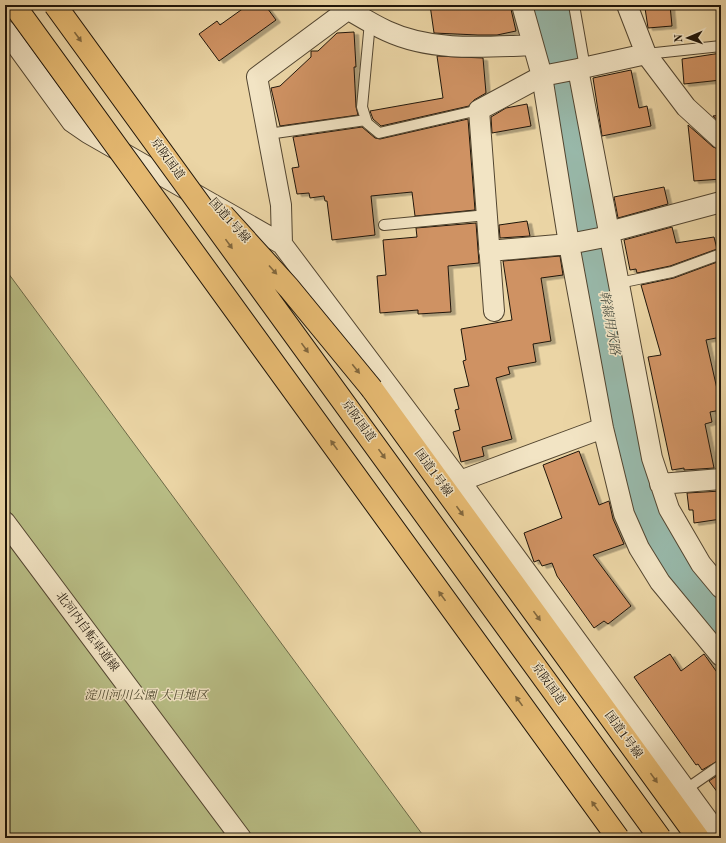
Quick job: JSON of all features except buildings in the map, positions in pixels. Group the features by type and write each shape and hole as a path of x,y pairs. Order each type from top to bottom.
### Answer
{"highway":[{"path":"14,5 618,838"},
{"name":"京阪国道","path":"55,5 660,838"},
{"name":"国道1号線","path":"143,126 289,288 372,388 698,838"}],"street":[{"path":"522,5 533,45 545,76 604,428 624,514 639,548 660,582 721,656"},
{"path":"627,5 646,54 686,107 721,139"},
{"path":"282,244 281,206 257,77 352,8 370,22 388,32 433,44 471,48 533,45"},
{"path":"5,30 72,122 88,133 282,244 460,482 721,838"},
{"path":"494,311 479,110 545,76 646,54"},
{"path":"579,69 608,235 619,283 652,458 669,509 701,564 721,588"},
{"path":"489,251 573,243 608,235 721,202"},
{"path":"460,482 604,428"},
{"path":"660,484 721,479"},
{"name":"北河内自転車道線","path":"5,522 241,838"}],"lane":[{"path":"574,5 579,69"},
{"path":"370,22 362,107 367,123 379,133 479,110"},
{"path":"646,54 721,46"},
{"path":"268,134 366,120"},
{"path":"384,225 487,215"},
{"path":"619,283 672,272 721,254"},
{"path":"685,790 721,765"}],"green space":[{"name":"淀川河川公園 大日地区","path":"5,269 14,281 425,838 5,838"}],"waterway":[{"name":"幹線用水路","path":"554,5 632,456 648,513 675,561 721,618"}]}
